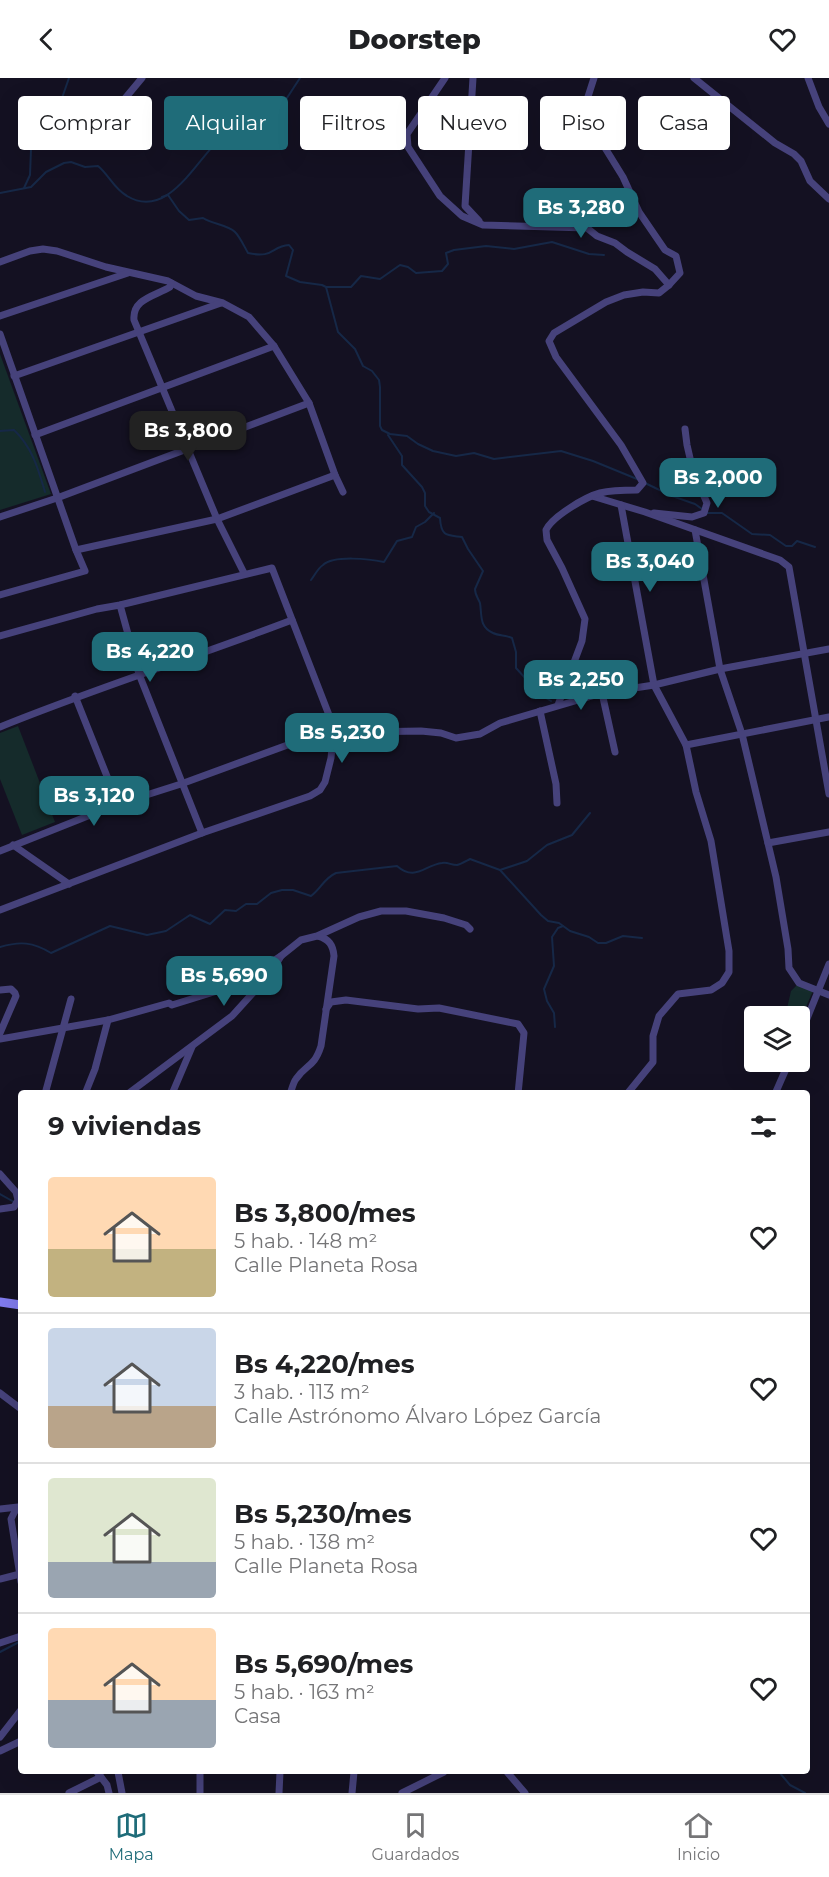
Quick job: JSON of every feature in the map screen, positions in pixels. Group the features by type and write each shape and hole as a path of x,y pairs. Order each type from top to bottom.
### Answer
{"street":[{"path":"127,96 142,78"},
{"path":"445,78 407,134 408,147 440,196 462,216 483,225 587,228 597,236 615,243 655,268 669,285"},
{"path":"473,78 465,206 483,225"},
{"path":"558,705 582,641 585,619 547,540 546,530 553,520 592,496 638,490 643,480 621,445 556,357 549,341 554,333 606,302 624,295 643,292 658,293 680,273 676,256 665,250 639,212 585,106 594,78"},
{"path":"694,78 775,143 794,154 801,161 810,182 829,199"},
{"path":"808,78 819,107 829,124"},
{"path":"0,262 43,249 57,251 128,273 171,283 196,296 223,303 249,317 274,346 309,403 343,492"},
{"path":"0,316 128,273"},
{"path":"171,283 170,288 136,306 133,312 134,320 218,519 244,573"},
{"path":"14,376 223,303"},
{"path":"0,334 85,571 0,595"},
{"path":"35,435 274,346"},
{"path":"0,517 57,498 309,403"},
{"path":"645,512 692,516 704,513 707,503 693,471 685,429"},
{"path":"76,550 218,519 335,475"},
{"path":"592,496 645,512 785,563 790,572 829,794"},
{"path":"621,505 654,685 686,745 696,792 711,841 729,951 729,972 722,983 711,990 678,994 659,1016 653,1036 653,1062 630,1090"},
{"path":"695,530 720,669 742,734 776,877 790,971 799,983 829,995"},
{"path":"0,636 97,609 272,568 334,728 328,773 320,790 310,796 202,833 0,910"},
{"path":"120,605 139,674 202,833"},
{"path":"0,727 75,696 292,620"},
{"path":"0,851 118,804 182,784 334,728 363,732 421,731 441,733 456,738 480,734 500,723 602,693 654,685 720,669 829,649"},
{"path":"602,693 615,752"},
{"path":"75,696 118,804"},
{"path":"540,711 556,784 557,803"},
{"path":"686,745 829,717"},
{"path":"768,843 829,832"},
{"path":"13,845 69,884"},
{"path":"0,1039 108,1020 163,1004 172,1005 217,991 253,974 301,940 317,936 367,914 394,910 444,918 466,925 470,929"},
{"path":"291,1090 295,1080 311,1066 318,1056 326,1009 334,956 333,948 324,938 317,936"},
{"path":"133,1090 181,1052 192,1047 240,1008 271,973 281,956"},
{"path":"810,1011 829,964"},
{"path":"0,990 11,989 16,996 0,1033"},
{"path":"46,1090 71,999"},
{"path":"326,1009 331,1002 346,1000 418,1009 439,1008 518,1024 524,1034 518,1090"},
{"path":"87,1090 95,1069 108,1020"},
{"path":"174,1090 192,1047"},
{"path":"777,1090 785,1072"},
{"path":"0,1174 16,1192 18,1200 14,1207 0,1209"},
{"path":"0,1302 18,1305"},
{"path":"0,1393 18,1406"},
{"path":"0,1509 18,1506"},
{"path":"18,1509 12,1515 17,1529 18,1545"},
{"path":"0,1578 18,1578"},
{"path":"0,1642 18,1637"},
{"path":"0,1737 18,1714"},
{"path":"0,1751 18,1743"},
{"path":"69,1793 99,1774 109,1793"},
{"path":"118,1774 123,1793"},
{"path":"200,1774 200,1793"},
{"path":"279,1793 280,1774"},
{"path":"352,1793 354,1774"},
{"path":"402,1793 440,1774"},
{"path":"509,1774 525,1793"}],"green space":[{"path":"0,354 51,494 0,510"},
{"path":"18,726 55,822 22,835 0,779 0,733"},
{"path":"797,985 813,991 806,1006 788,1006 791,991"}],"waterway":[{"path":"24,188 30,175 31,149 46,115 62,98 69,78"},
{"path":"0,193 31,187 46,172 71,162 85,167 98,166 127,196 143,202 158,200 172,192 185,180 220,138 231,129 254,123 259,132 264,130 267,113 276,104 285,101 300,78"},
{"path":"162,197 168,195 179,211 189,220 203,218 232,230 239,236 248,253 263,254 289,245 293,250 286,276 300,282 326,287 338,332 355,349 363,366 372,371 379,380 382,430 390,434 407,436 433,451 456,456 474,453 494,459 561,451 637,479"},
{"path":"326,287 351,287 361,276 380,279 400,265 416,273 442,271 448,264 446,253 486,246 514,249 552,242 589,254 604,255"},
{"path":"0,431 14,430 25,443 37,466 45,492"},
{"path":"388,435 402,456 402,465 422,487 425,493 425,506 429,512 440,518 443,532 462,537 483,571 475,589 485,627 495,634 512,638 516,652 516,668 526,679 530,693 541,695 551,701"},
{"path":"645,483 702,509"},
{"path":"311,580 321,566 335,560 361,559 384,562 397,541 412,537 416,527 434,513"},
{"path":"706,513 722,513 752,534 770,535 786,546 792,546 797,541 815,547"},
{"path":"500,870 527,861 547,845 572,835 590,813"},
{"path":"0,947 26,944 51,953 110,926 147,935 166,931 190,915 210,924 225,910 236,911 246,904 257,904 271,893 293,890 311,896 336,873 397,866 403,871 415,873 436,864 457,865 470,859 500,870 548,921 559,923 570,931 589,937 598,943 606,943 623,936 642,938"},
{"path":"555,1027 554,1013 547,1001 544,989 554,966 552,937 558,928 563,926"},
{"path":"0,1194 14,1202"},
{"path":"0,1652 18,1643"},
{"path":"781,1774 790,1785 805,1793"}]}
